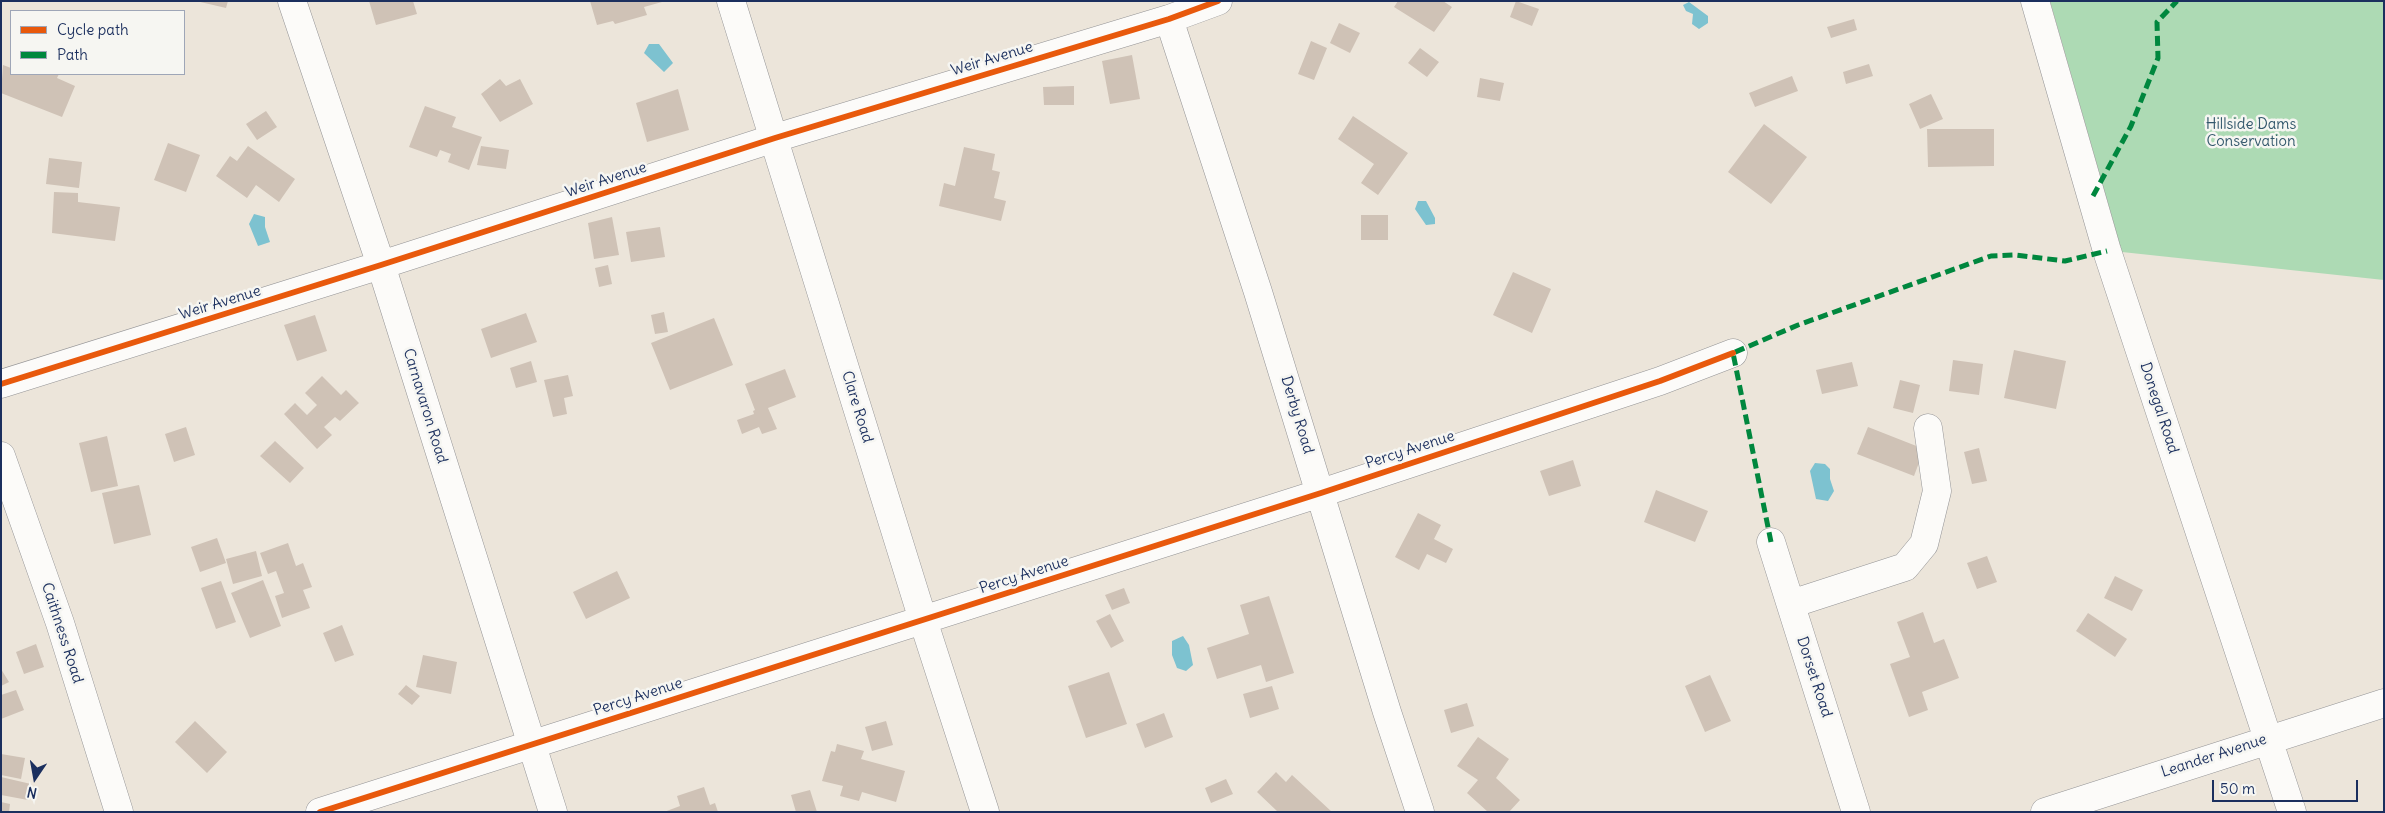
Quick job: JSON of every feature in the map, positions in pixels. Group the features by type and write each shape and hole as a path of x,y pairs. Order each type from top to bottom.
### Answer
{"street":[{"name":"Carnavaron Road","path":"292,1 381,265 553,812"},
{"name":"Clare Road","path":"731,1 923,620 985,812"},
{"name":"Weir Avenue","path":"1,384 381,265 775,138 1169,19 1218,1"},
{"name":"Donegal Road","path":"2036,1 2107,251 2292,812"},
{"name":"Derby Road","path":"1169,19 1321,493 1387,712 1420,812"},
{"name":"Percy Avenue","path":"320,812 1321,493 1660,381 1734,353"},
{"path":"1791,604 1905,567 1924,544 1937,491 1928,428"},
{"name":"Caithness Road","path":"1,456 60,623 118,812"},
{"name":"Dorset Road","path":"1771,542 1856,812"},
{"name":"Leander Avenue","path":"2045,812 2384,702"}],"green space":[{"name":"Hillside Dams Conservation","path":"2050,1 2384,1 2384,280 2122,252"}],"water":[{"path":"1689,2 1708,16 1708,23 1699,29 1692,24 1693,14 1686,11 1683,5"},
{"path":"649,44 659,44 673,63 664,72 644,53"},
{"path":"1418,201 1426,201 1435,218 1435,224 1426,225 1415,209"},
{"path":"254,214 265,217 265,227 270,242 258,246 249,224"},
{"path":"1815,463 1825,464 1830,469 1830,479 1834,491 1828,501 1816,499 1810,471"},
{"path":"1183,636 1189,645 1193,665 1186,671 1177,668 1172,655 1172,641"}],"building":[{"path":"196,1 228,1 226,8"},
{"path":"369,1 413,1 417,14 376,25"},
{"path":"590,1 662,2 644,7 647,15 615,24 613,21 597,25"},
{"path":"1398,1 1443,1 1452,7 1434,32 1394,7"},
{"path":"1516,1 1539,9 1532,26 1510,17"},
{"path":"1854,19 1857,30 1831,38 1827,27"},
{"path":"1339,23 1360,33 1350,53 1330,43"},
{"path":"1311,41 1327,48 1314,80 1298,74"},
{"path":"1420,48 1439,62 1427,77 1408,63"},
{"path":"1132,55 1140,99 1110,104 1102,61"},
{"path":"1869,64 1873,76 1846,84 1843,72"},
{"path":"3,65 10,68 10,75 58,75 57,78 75,86 62,117 1,93"},
{"path":"1792,76 1798,91 1755,107 1749,93"},
{"path":"1480,78 1504,83 1500,101 1477,97"},
{"path":"500,79 506,86 520,79 533,104 500,122 481,94"},
{"path":"1074,86 1074,105 1044,105 1043,87"},
{"path":"678,89 689,130 647,142 636,103"},
{"path":"1931,94 1943,119 1920,129 1909,104"},
{"path":"425,106 456,117 452,127 482,137 469,170 448,162 451,154 440,150 437,157 409,147"},
{"path":"266,111 277,127 257,140 246,124"},
{"path":"1353,116 1408,153 1378,195 1361,183 1374,164 1338,139"},
{"path":"1764,124 1807,157 1771,204 1728,172"},
{"path":"1927,129 1994,129 1994,166 1928,167"},
{"path":"168,143 200,155 186,192 154,180"},
{"path":"248,146 295,179 279,202 256,185 247,198 216,176 230,156 237,161"},
{"path":"481,146 509,150 506,169 477,165"},
{"path":"964,147 995,154 992,170 1000,172 994,198 1006,201 1001,221 939,206 944,183 955,186"},
{"path":"49,158 82,162 79,188 46,184"},
{"path":"54,192 78,193 78,202 120,207 115,241 52,233"},
{"path":"1361,215 1388,215 1388,240 1361,240"},
{"path":"612,217 619,255 594,259 588,223"},
{"path":"660,227 665,257 631,262 626,232"},
{"path":"608,265 612,284 599,287 595,268"},
{"path":"1513,272 1551,289 1532,333 1493,315"},
{"path":"664,312 668,332 655,334 651,315"},
{"path":"526,313 537,342 491,358 481,329"},
{"path":"315,315 327,351 297,361 284,325"},
{"path":"714,318 733,365 670,390 651,343"},
{"path":"2014,350 2066,361 2056,409 2004,398"},
{"path":"1953,360 1983,364 1979,395 1949,391"},
{"path":"531,361 537,382 516,388 510,368"},
{"path":"1852,362 1858,386 1822,394 1816,370"},
{"path":"785,369 796,397 768,408 777,429 762,434 759,427 742,434 737,420 754,414 753,411 755,410 745,384"},
{"path":"568,375 573,396 564,398 567,414 553,417 544,380"},
{"path":"322,376 341,395 346,390 359,403 340,421 335,417 324,427 332,435 317,449 284,414 295,403 307,415 317,405 305,393"},
{"path":"1900,380 1920,385 1913,413 1893,408"},
{"path":"186,427 195,455 174,462 165,434"},
{"path":"1868,427 1924,449 1914,476 1857,454"},
{"path":"107,436 118,486 91,492 79,443"},
{"path":"275,441 304,468 290,483 260,456"},
{"path":"1979,448 1987,481 1972,484 1964,452"},
{"path":"1573,460 1581,486 1549,496 1540,471"},
{"path":"139,485 151,535 114,544 102,493"},
{"path":"1656,490 1708,511 1695,542 1644,522"},
{"path":"1418,513 1441,525 1434,539 1453,549 1446,563 1427,554 1419,570 1395,557"},
{"path":"217,538 226,563 200,572 191,547"},
{"path":"288,543 296,566 303,563 312,587 303,590 310,608 282,618 275,596 284,593 276,571 268,574 260,553"},
{"path":"256,551 262,576 233,584 226,559"},
{"path":"1987,556 1997,582 1977,589 1967,563"},
{"path":"617,571 630,598 586,619 573,592"},
{"path":"2115,576 2143,590 2132,611 2104,598"},
{"path":"263,580 281,626 250,638 231,593"},
{"path":"221,581 236,622 216,629 201,588"},
{"path":"1124,588 1130,603 1112,610 1105,595"},
{"path":"1269,596 1294,673 1266,682 1261,665 1217,679 1207,648 1249,634 1240,605"},
{"path":"1923,612 1934,643 1944,639 1959,678 1922,692 1928,710 1909,717 1890,664 1910,657 1897,622"},
{"path":"2088,613 2127,639 2115,657 2076,631"},
{"path":"1110,614 1124,641 1111,648 1096,621"},
{"path":"342,625 354,655 335,662 323,633"},
{"path":"36,644 44,667 24,674 16,652"},
{"path":"423,655 457,662 451,694 416,687"},
{"path":"1,669 9,682 1,686"},
{"path":"1109,672 1127,724 1086,738 1068,686"},
{"path":"1710,675 1731,721 1705,732 1685,686"},
{"path":"406,685 420,696 412,705 398,694"},
{"path":"1272,686 1279,709 1250,718 1243,694"},
{"path":"16,690 24,710 1,719 1,695"},
{"path":"1467,703 1474,726 1451,733 1444,710"},
{"path":"1164,713 1173,737 1145,748 1136,724"},
{"path":"195,721 227,752 207,773 175,742"},
{"path":"886,721 893,745 872,751 865,727"},
{"path":"1478,737 1509,759 1496,778 1520,800 1509,812 1488,812 1467,793 1478,780 1457,766"},
{"path":"837,744 864,751 861,759 905,771 896,802 862,792 859,801 840,796 843,786 822,781 831,751 835,752"},
{"path":"1,754 25,758 21,779 1,775"},
{"path":"1276,772 1286,782 1292,775 1332,812 1278,812 1257,792"},
{"path":"1,777 31,784 28,800 1,795"},
{"path":"1226,779 1233,794 1211,803 1205,788"},
{"path":"704,787 710,805 715,803 718,812 664,812 680,806 677,796"},
{"path":"810,790 817,812 796,812 791,795"},
{"path":"1,802 10,804 9,812 1,812"}],"marked path":[{"path":"2093,196 2131,126 2158,58 2157,22 2177,1"},
{"path":"1771,542 1733,353 1798,325 1991,256 2015,255 2065,261 2107,251"}],"cycle path":[{"path":"1,384 381,265 775,138 1169,19 1218,1"},
{"path":"320,812 1321,493 1660,381 1733,353"}]}
